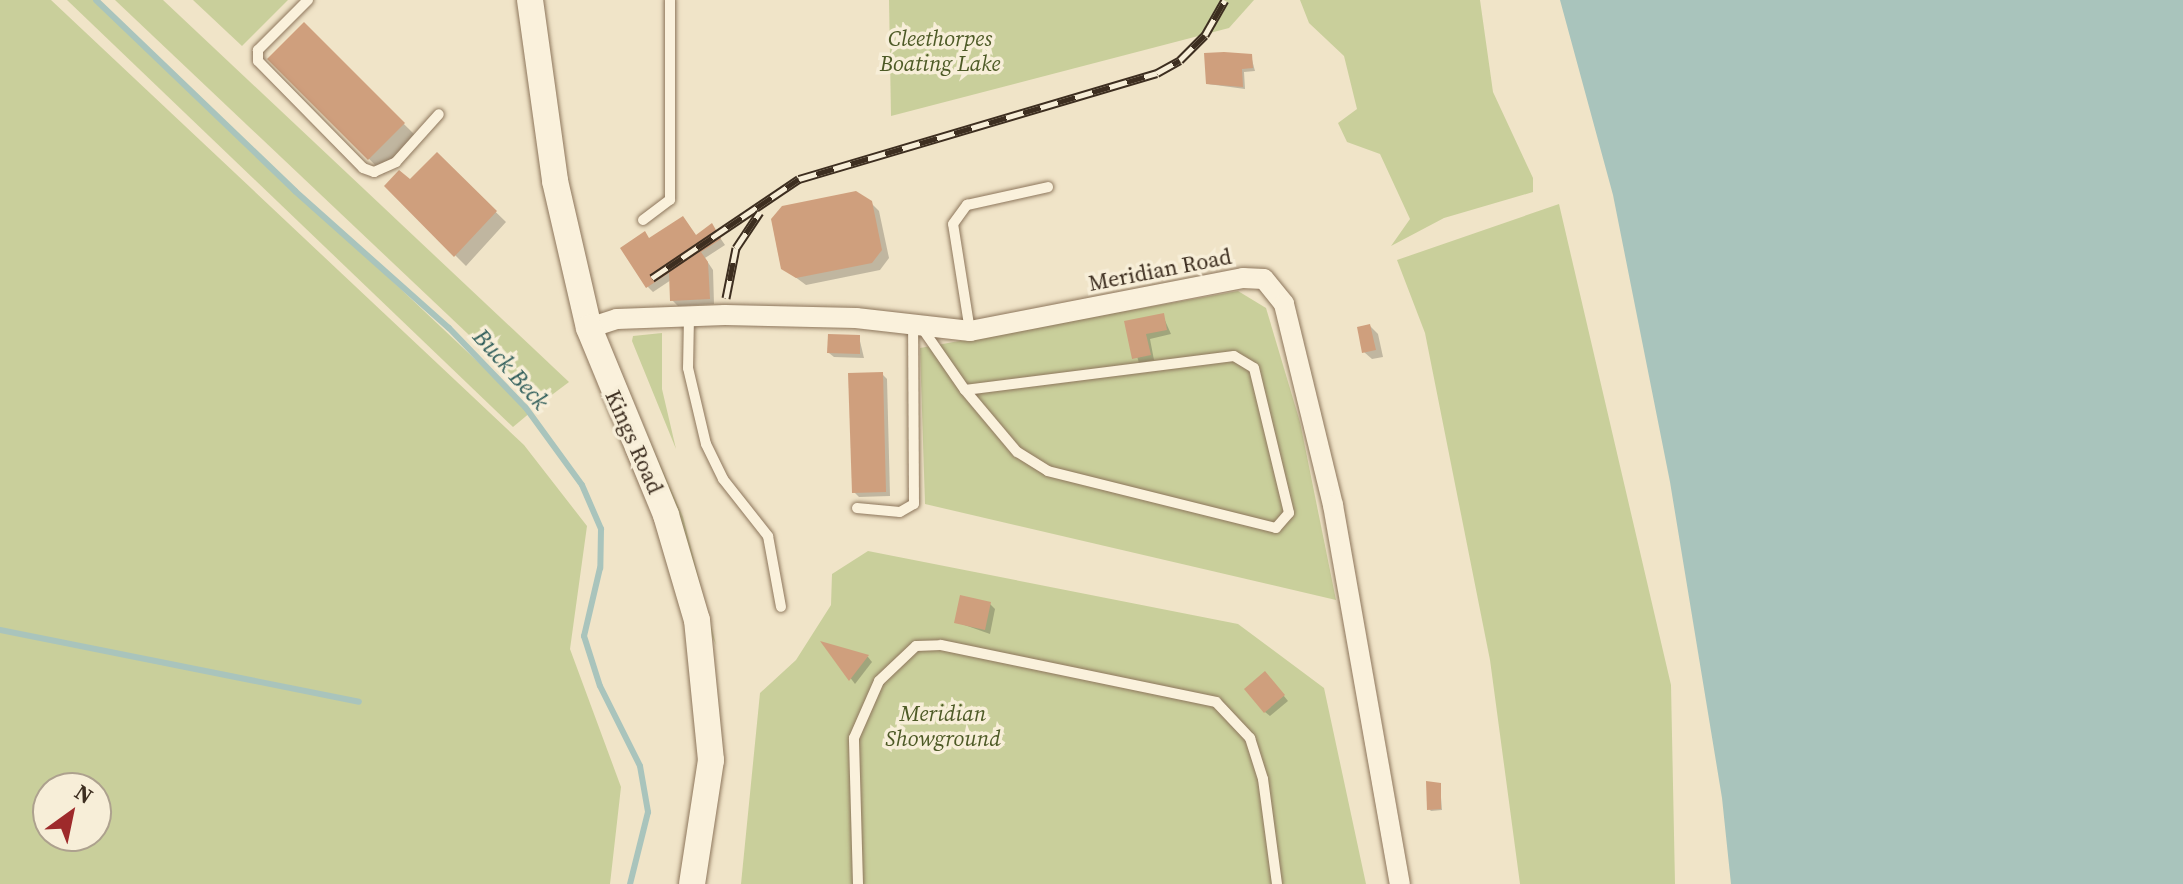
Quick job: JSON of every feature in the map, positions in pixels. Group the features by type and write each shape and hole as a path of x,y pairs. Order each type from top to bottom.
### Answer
{"street":[{"name":"Kings Road","path":"530,0 555,181 589,328 666,515 697,620 711,760 692,884"},
{"name":"Meridian Road","path":"589,328 617,319 856,318 970,331 1243,278 1264,279 1276,288 1333,505 1400,884"}],"lane":[{"path":"308,0 258,50 258,61 363,168 374,172 396,162 439,114"},
{"path":"643,220 670,200 670,0"},
{"path":"970,331 953,224 967,205 1048,187"},
{"path":"689,317 688,368 702,432 723,479 774,548 781,607"},
{"path":"917,326 965,390 1017,452 1048,471 1276,528 1289,513 1254,368 1234,356 965,390"},
{"path":"857,508 900,512 914,504 917,326"},
{"path":"858,884 854,738 879,681 916,646 941,645 1216,702 1250,738 1263,779 1277,884"}],"green space":[{"path":"0,0 51,0 524,445 587,526 570,649 621,787 610,884 0,884"},
{"path":"67,0 95,0 531,412 513,427"},
{"path":"115,0 163,0 569,382 541,403"},
{"path":"193,0 288,0 242,46"},
{"name":"Cleethorpes Boating Lake","path":"889,0 1254,0 1229,28 891,116"},
{"path":"1300,0 1480,0 1493,92 1533,178 1533,192 1444,218 1391,246 1410,219 1380,154 1347,142 1338,123 1357,109 1344,56 1309,23"},
{"path":"1559,204 1671,685 1675,884 1520,884 1490,660 1425,333 1397,260"},
{"path":"1238,291 1266,308 1300,422 1336,600 925,504 920,348"},
{"path":"662,333 662,389 676,449 632,341 633,336"},
{"path":"636,409 683,517 716,645 700,609"},
{"name":"Meridian Showground","path":"868,551 1238,624 1324,688 1366,884 741,884 760,693 796,660 831,605 832,574"}],"water":[{"path":"1560,0 2183,0 2183,884 1731,884 1722,798 1670,482 1613,195"}],"building":[{"path":"304,22 405,123 368,160 267,59"},
{"path":"1204,53 1252,54 1253,68 1242,69 1243,87 1206,84"},
{"path":"437,152 497,211 454,257 384,186 399,170 410,179"},
{"path":"856,191 872,201 882,250 872,263 796,278 781,269 771,219 782,206"},
{"path":"683,216 696,235 712,223 721,239 701,252 708,262 710,299 670,301 669,273 646,288 620,248 645,231 649,238"},
{"path":"1164,313 1167,330 1146,334 1151,355 1132,359 1124,321"},
{"path":"1370,324 1376,350 1362,353 1357,327"},
{"path":"828,334 860,335 860,354 827,353"},
{"path":"883,372 886,492 852,493 848,373"},
{"path":"960,595 991,602 985,630 954,623"},
{"path":"820,641 869,655 849,681"},
{"path":"1265,671 1285,695 1264,713 1244,689"},
{"path":"1426,781 1441,783 1441,809 1427,810"}],"waterway":[{"name":"Buck Beck","path":"96,0 295,191 449,328 526,408 582,485 601,529 600,568 584,636 600,686 640,766 648,812 630,884"},
{"path":"0,630 359,702"}],"railway":[{"path":"652,278 799,179 1157,73 1180,60 1205,35 1225,0"},
{"path":"726,298 736,248 760,212"}]}
